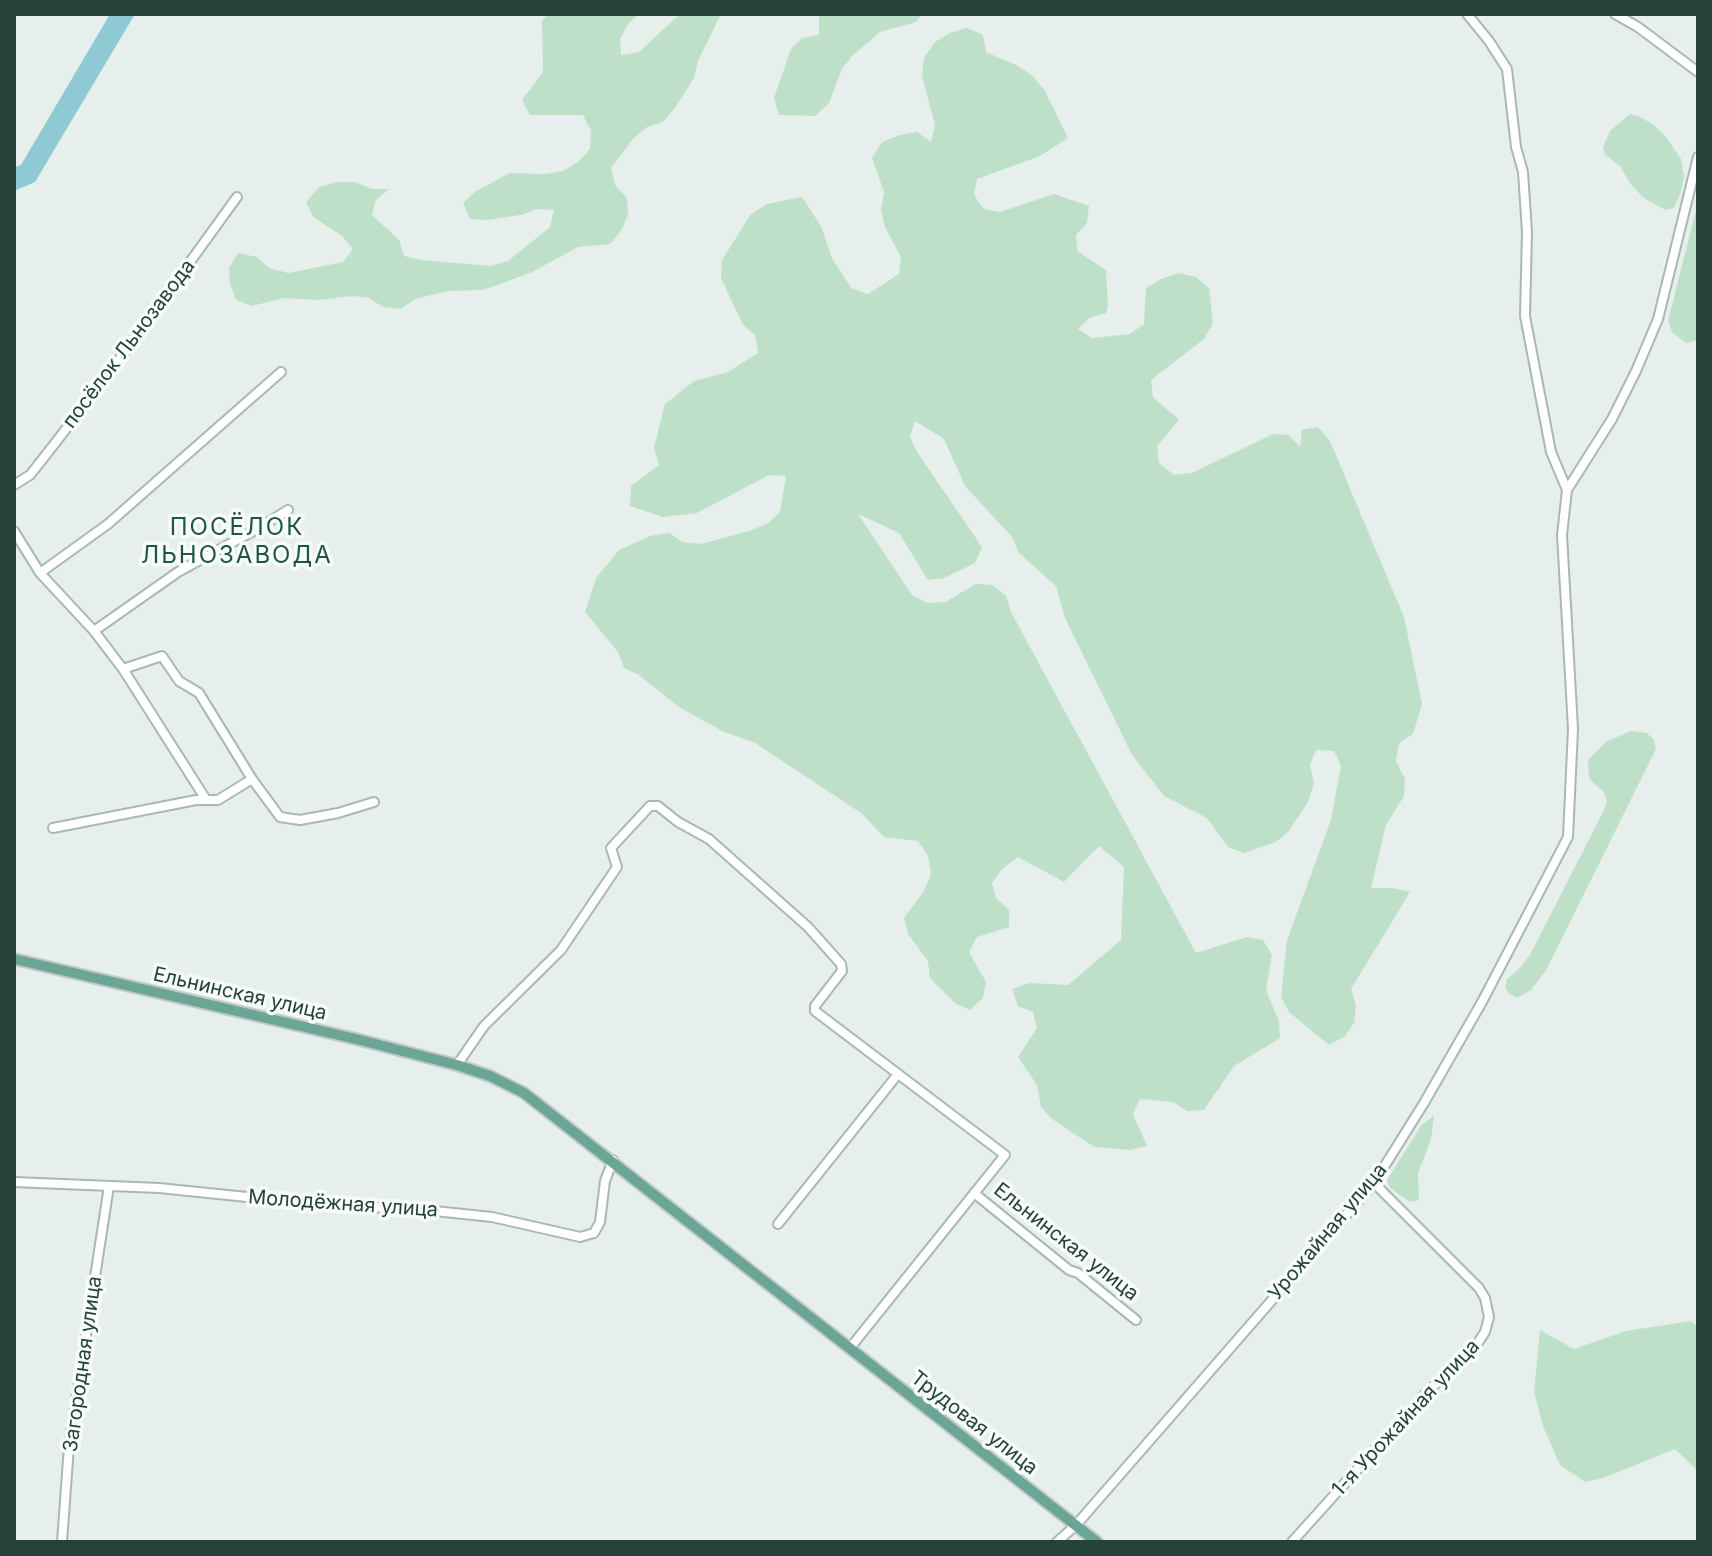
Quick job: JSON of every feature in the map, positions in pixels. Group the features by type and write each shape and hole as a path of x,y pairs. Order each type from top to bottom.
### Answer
{"main road":[{"name":"Ельнинская улица","path":"14,959 356,1039 490,1076 524,1093 644,1186"},
{"name":"Трудовая улица","path":"644,1186 1097,1542"}],"street":[{"path":"1467,14 1507,69 1516,147 1523,172 1527,232 1525,316 1551,452 1567,490"},
{"path":"1615,14 1638,27 1698,72"},
{"path":"1567,490 1612,419 1658,319 1698,157"},
{"name":"посёлок Льнозавода","path":"14,485 30,475 56,442 237,197"},
{"path":"40,573 108,524 281,372"},
{"name":"Урожайная улица","path":"1057,1542 1076,1525 1374,1183 1468,1028 1568,837 1573,729 1562,535 1567,490"},
{"path":"94,631 178,572 288,510"},
{"path":"14,531 40,573 94,631 123,669 201,799"},
{"path":"123,669 162,656 179,681 199,693 254,783 280,817 300,820 374,802"},
{"path":"53,828 201,799 218,800 254,783"},
{"name":"Ельнинская улица","path":"457,1065 484,1026 561,950 617,867 611,848 650,806 658,806 678,822 709,839 808,927 841,964 842,971 815,1006 815,1011 1005,1155 850,1348"},
{"path":"778,1224 898,1074"},
{"name":"Молодёжная улица","path":"14,1182 159,1188 325,1205 438,1211 492,1217 580,1237 594,1233 600,1222 605,1181 613,1160"},
{"name":"1-я Урожайная улица","path":"1292,1542 1426,1393 1475,1347 1485,1332 1489,1317 1485,1298 1479,1288 1374,1183"},
{"name":"Загородная улица","path":"62,1542 69,1446 109,1186"},
{"name":"Ельнинская улица","path":"974,1193 1136,1320"}],"green space":[{"path":"548,14 639,14 628,24 620,39 621,55 639,52 680,14 721,14 698,61 694,78 675,108 663,122 647,127 633,139 611,168 615,185 627,198 628,215 621,231 610,244 578,247 532,272 498,285 415,299 401,309 383,307 369,298 353,296 318,300 284,298 252,306 236,300 230,284 229,268 238,253 257,257 269,268 288,273 343,262 353,249 341,235 313,217 306,202 319,187 337,182 355,182 372,189 389,189 376,200 372,215 399,240 404,256 421,260 491,266 508,261 550,227 554,210 537,209 521,215 470,219 463,203 476,191 510,173 563,171 578,162 590,149 591,131 583,115 530,115 522,100 543,72 542,21"},
{"path":"819,14 922,14 916,22 880,32 853,55 842,69 829,103 815,116 779,115 774,98 791,49 802,38 819,35"},
{"path":"967,28 983,35 986,52 1033,76 1045,91 1068,138 1040,156 977,179 974,195 984,209 1000,212 1054,194 1089,206 1087,223 1076,235 1077,251 1106,270 1108,305 1106,313 1089,318 1078,329 1092,338 1130,334 1144,324 1146,288 1161,279 1179,273 1196,277 1209,288 1213,323 1204,339 1151,380 1153,397 1179,420 1157,446 1159,463 1174,475 1192,473 1273,434 1289,435 1300,447 1302,430 1318,427 1330,441 1404,617 1422,704 1413,734 1399,743 1396,761 1405,779 1404,796 1386,825 1371,888 1410,892 1351,989 1356,1006 1354,1023 1344,1037 1329,1045 1289,1012 1281,997 1287,940 1331,820 1341,766 1334,751 1316,750 1310,765 1314,783 1308,802 1289,831 1276,842 1244,853 1228,847 1207,818 1164,796 1132,755 1065,618 1056,586 1019,553 1012,537 965,486 944,439 915,421 910,436 917,452 982,547 975,563 944,578 928,580 899,533 858,514 912,595 927,603 945,602 976,584 993,585 1006,596 1011,612 1196,953 1247,937 1263,940 1272,955 1266,990 1279,1021 1280,1038 1234,1066 1204,1110 1187,1111 1173,1102 1140,1099 1133,1114 1147,1146 1130,1150 1094,1147 1052,1119 1041,1107 1037,1085 1018,1057 1037,1028 1033,1012 1018,1006 1012,989 1030,983 1068,985 1121,940 1124,867 1099,846 1064,882 1018,857 1002,869 992,883 996,898 1009,910 1009,927 977,937 969,952 986,982 983,998 970,1010 955,1003 930,978 928,961 908,934 904,918 924,891 931,874 928,856 918,841 884,837 861,813 755,743 722,731 679,707 639,675 624,668 618,652 585,612 596,578 619,550 650,536 669,533 683,542 701,544 752,530 768,523 780,512 786,476 769,475 697,513 663,517 630,506 631,486 659,465 654,448 665,404 694,381 728,372 758,353 755,335 743,325 721,278 722,260 751,214 767,204 802,197 821,226 832,258 851,288 868,294 899,274 901,257 885,227 881,210 884,192 872,158 882,142 900,135 917,132 931,142 935,125 922,76 924,58 935,42"},
{"path":"1630,114 1654,125 1681,159 1684,176 1674,208 1666,210 1645,199 1632,186 1620,166 1605,155 1603,147 1610,131"},
{"path":"1698,202 1698,340 1686,343 1672,332 1668,321"},
{"path":"1631,731 1647,733 1654,740 1656,749 1546,970 1531,990 1517,998 1509,994 1505,987 1507,979 1531,953 1607,801 1604,792 1589,779 1588,760 1606,742"},
{"path":"1434,1115 1431,1139 1418,1173 1419,1200 1410,1202 1390,1188 1387,1180 1421,1126"},
{"path":"1691,1321 1698,1327 1698,1471 1675,1449 1603,1478 1585,1482 1560,1465 1543,1426 1534,1392 1540,1330 1574,1349 1626,1331"}],"water":[{"path":"110,14 135,14 35,182 14,191 14,167 21,165"}],"district":[{"name":"ПОСЁЛОК ЛЬНОЗАВОДА","path":"237,542"}]}
